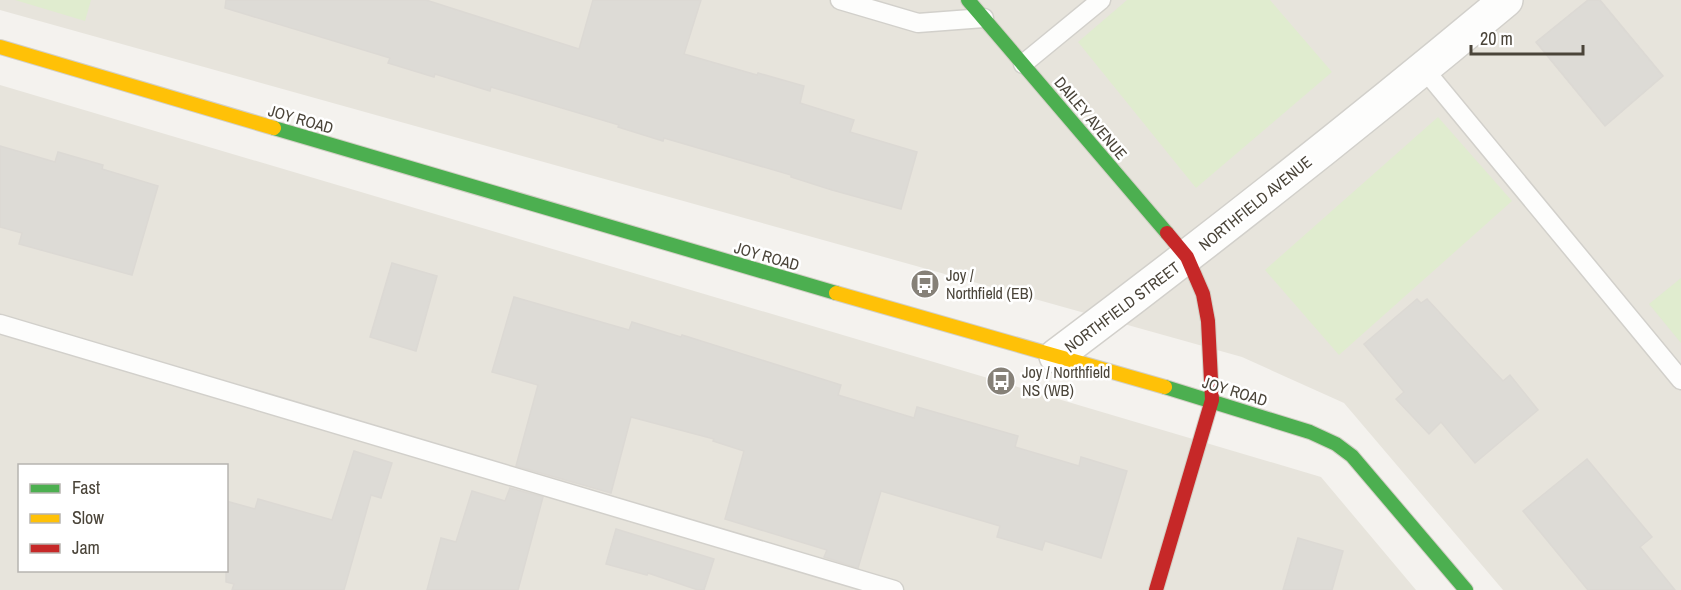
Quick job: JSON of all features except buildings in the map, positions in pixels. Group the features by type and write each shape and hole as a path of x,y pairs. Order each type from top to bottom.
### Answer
{"street":[{"name":"DAILEY AVENUE","path":"969,0 1187,257"},
{"name":"NORTHFIELD AVENUE","path":"1156,590 1212,400 1208,321 1203,294 1187,257 1424,69 1506,0"},
{"name":"JOY ROAD","path":"0,47 961,330 1212,400 1310,432 1336,444 1352,456 1466,590"},
{"name":"NORTHFIELD STREET","path":"1056,356 1187,257"}],"lane":[{"path":"840,0 918,23 984,18"},
{"path":"1023,64 1101,0"},
{"path":"1424,69 1681,380"},
{"path":"0,324 894,590"}],"shaded area":[{"path":"0,0 1681,0 1681,590 1503,590 1344,403 1242,357 0,10"},
{"path":"0,85 1321,477 1416,590 0,590"}],"green space":[{"path":"15,0 91,0 85,21"},
{"path":"1127,0 1270,0 1332,72 1196,188 1078,42"},
{"path":"1438,117 1512,201 1339,355 1265,270"},
{"path":"1681,278 1681,343 1649,304"}],"traffic: fast":[{"path":"968,0 1167,233"},
{"path":"274,128 836,293"},
{"path":"1165,387 1310,432 1336,444 1352,456 1466,590"}],"traffic: slow":[{"path":"0,47 274,128"},
{"path":"836,293 1165,387"}],"traffic: jam":[{"path":"1156,590 1212,400 1208,321 1203,294 1187,257 1167,233"}],"place":[{"name":"Joy / Northfield (EB)","path":"925,284"},
{"name":"Joy / Northfield NS (WB)","path":"1001,381"}]}
